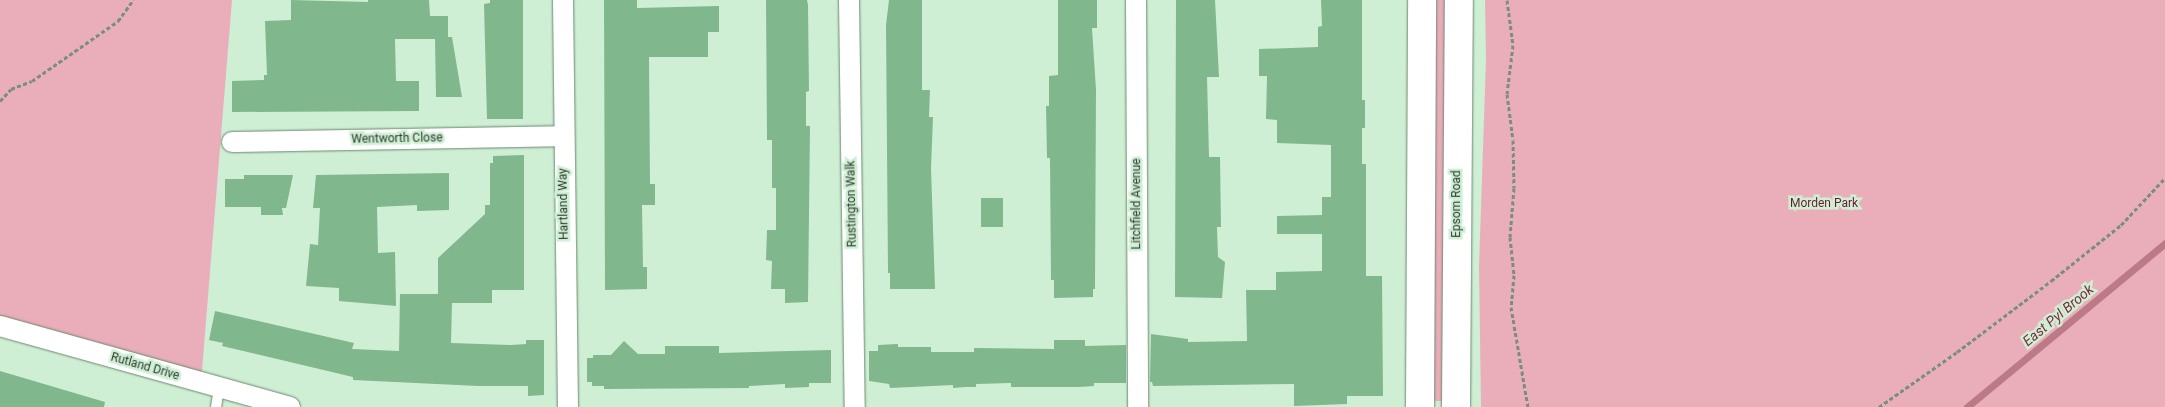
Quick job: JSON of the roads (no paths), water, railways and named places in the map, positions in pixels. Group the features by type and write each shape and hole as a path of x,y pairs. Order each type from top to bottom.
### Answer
{"highway":[{"path":"1420,407 1422,0"},
{"name":"Epsom Road","path":"1456,407 1459,0"}],"street":[{"name":"Hartland Way","path":"563,0 563,136 568,407"},
{"name":"Rustington Walk","path":"849,0 855,407"},
{"name":"Litchfield Avenue","path":"1136,0 1138,407"},
{"name":"Wentworth Close","path":"232,142 563,136"},
{"name":"Rutland Drive","path":"0,326 217,398 290,407"}],"waterway":[{"name":"East Pyl Brook","path":"1967,407 2165,243"}],"park label":[{"name":"Morden Park","path":"1824,204"}]}
